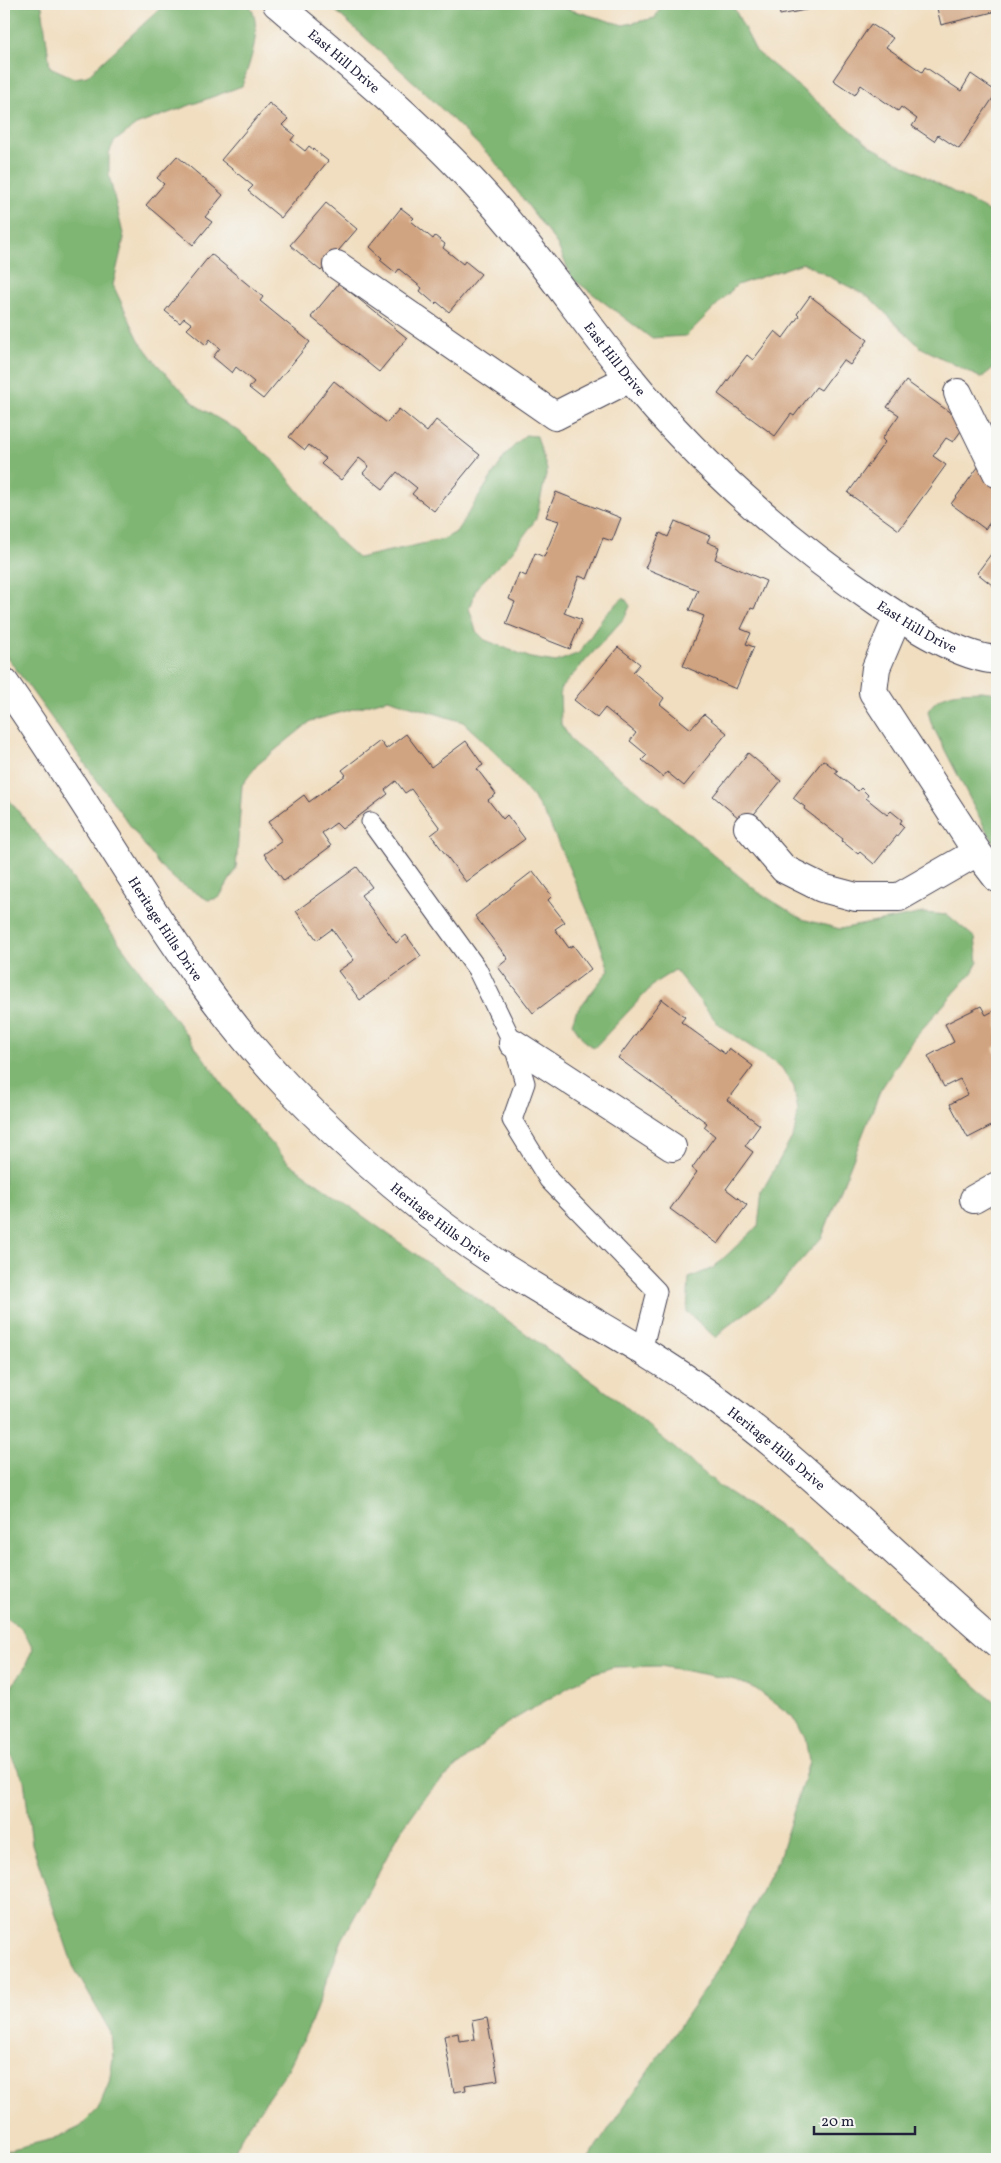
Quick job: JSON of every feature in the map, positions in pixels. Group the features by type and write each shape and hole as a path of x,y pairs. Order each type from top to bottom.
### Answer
{"street":[{"name":"East Hill Drive","path":"277,4 350,65 412,121 476,184 531,250 630,378 676,431 729,483 835,573 898,616 941,642 986,659 997,660"},
{"path":"337,265 555,416 630,378"},
{"path":"958,393 997,473"},
{"path":"898,616 876,668 873,692 977,852 997,878"},
{"name":"Heritage Hills Drive","path":"4,682 41,736 175,945 227,1017 285,1084 353,1150 422,1209 494,1261 707,1393 767,1438 826,1488 997,1643"},
{"path":"748,827 784,869 822,888 856,898 899,897 977,852"},
{"path":"513,1043 672,1147"},
{"path":"974,1199 997,1186"}],"lane":[{"path":"371,822 477,969 513,1043 525,1083 512,1120 549,1180 657,1291 642,1351"}],"green space":[{"path":"4,4 38,4 42,6 50,67 74,78 87,76 165,4 249,4 255,23 255,34 252,55 242,86 136,125 114,142 109,153 109,175 124,238 113,285 140,342 156,363 197,406 239,431 276,463 336,538 358,558 444,539 456,532 507,453 525,435 537,436 547,470 536,519 512,552 477,587 469,608 476,631 485,640 531,658 556,662 579,653 605,615 624,597 630,606 625,617 560,689 561,724 574,744 636,789 758,892 802,919 840,929 923,913 948,915 975,938 978,962 972,973 914,1038 880,1091 822,1237 772,1294 725,1328 716,1338 687,1312 689,1278 713,1268 758,1226 762,1191 794,1134 798,1111 794,1087 781,1067 720,1026 675,970 656,982 594,1048 585,1042 572,1023 576,1012 609,970 594,926 549,822 535,800 492,749 463,722 388,699 311,721 257,765 242,785 236,869 219,898 208,900 178,882 159,865 4,653"},
{"path":"328,4 550,4 623,25 655,18 662,4 732,4 756,51 870,146 997,216 997,365 981,378 920,347 869,297 803,263 737,285 686,336 651,338 572,278 557,244 492,158 417,85"},
{"path":"982,691 997,693 997,847 985,828 931,723 928,711 933,704 945,696 959,692"},
{"path":"4,790 10,801 66,870 238,1105 288,1162 611,1395 721,1487 788,1532 944,1658 997,1704 997,2159 588,2159 726,1958 779,1858 809,1762 805,1737 792,1716 756,1689 735,1680 661,1666 613,1667 591,1674 506,1724 430,1790 400,1832 342,1940 311,2023 288,2069 240,2138 232,2159 4,2159 4,2151 57,2138 80,2127 98,2109 109,2083 113,2058 111,2033 73,1966 32,1844 24,1780 4,1743 4,1697 24,1669 33,1648 22,1629 4,1616"}],"building":[{"path":"778,4 831,4 831,5 780,15"},
{"path":"936,4 997,4 997,11 941,25"},
{"path":"871,24 893,38 886,47 922,72 925,67 961,91 971,74 997,92 959,149 938,135 934,141 912,126 917,119 901,107 898,111 861,85 855,95 833,80"},
{"path":"269,103 288,119 282,125 295,135 291,140 305,151 309,146 328,161 281,218 248,191 253,186 221,160"},
{"path":"177,156 223,195 205,217 212,222 193,245 146,205 164,184 157,178"},
{"path":"326,203 357,229 321,271 290,245"},
{"path":"401,208 414,218 411,221 433,239 435,236 445,244 443,248 463,264 465,261 481,274 449,312 437,302 435,304 420,291 422,288 399,269 396,273 380,260 382,258 370,247"},
{"path":"211,254 263,297 260,301 310,342 263,399 249,388 254,382 236,367 232,373 213,357 220,348 210,339 206,345 187,329 192,324 184,318 180,323 165,311"},
{"path":"339,283 407,338 379,372 311,317"},
{"path":"810,296 868,340 850,365 843,360 821,390 816,387 794,416 791,414 775,436 718,394 747,355 753,360 775,331 783,338 799,316 797,314"},
{"path":"334,381 387,423 399,409 427,432 436,420 480,455 434,511 412,494 417,488 397,472 383,489 363,473 369,466 359,458 341,480 321,464 326,459 309,445 305,450 289,437"},
{"path":"906,381 966,424 953,442 946,438 933,456 946,465 899,530 848,493 885,442 882,439 899,415 887,407"},
{"path":"984,459 997,469 997,513 985,529 951,504"},
{"path":"556,492 621,518 612,541 603,538 587,579 579,576 564,613 582,620 570,649 506,624 515,602 509,599 519,573 526,576 535,553 544,557 559,521 546,517"},
{"path":"675,521 710,536 707,542 719,547 715,559 766,581 754,609 751,608 741,629 751,633 746,644 754,647 736,689 683,666 704,616 689,610 698,590 645,568 660,533 668,537"},
{"path":"997,546 997,589 977,573"},
{"path":"618,647 640,664 633,672 664,698 660,704 691,729 704,714 727,733 684,786 667,772 663,777 642,760 647,755 630,741 636,733 605,708 597,718 574,700"},
{"path":"406,734 431,767 466,741 483,765 477,769 496,794 488,800 503,819 507,815 525,839 466,882 431,835 440,828 411,789 405,793 396,781 385,790 388,794 342,829 336,823 322,833 331,846 284,881 264,854 282,841 268,822 304,795 309,802 346,775 342,770 380,741 386,749"},
{"path":"748,753 781,781 746,824 713,796"},
{"path":"823,760 838,771 835,773 858,791 861,788 868,795 866,798 887,815 891,811 902,820 900,823 904,827 874,864 860,852 858,854 842,841 843,839 804,809 805,807 793,798"},
{"path":"357,867 372,887 361,895 396,943 406,935 421,956 360,1000 338,971 354,960 332,929 317,940 296,911"},
{"path":"533,871 552,896 548,900 565,922 555,929 569,948 573,945 591,969 533,1013 498,967 508,959 475,916"},
{"path":"662,999 685,1017 681,1022 725,1054 729,1048 753,1066 727,1100 760,1125 745,1146 753,1152 726,1189 747,1205 718,1244 670,1209 697,1172 692,1168 715,1136 704,1127 707,1123 618,1058"},
{"path":"981,1006 986,1015 997,1009 997,1046 993,1048 997,1056 997,1123 968,1138 950,1104 968,1094 960,1079 944,1087 928,1056 954,1042 945,1024"},
{"path":"487,2018 498,2080 465,2085 466,2090 454,2092 444,2036 458,2033 459,2041 475,2039 472,2021"}]}
